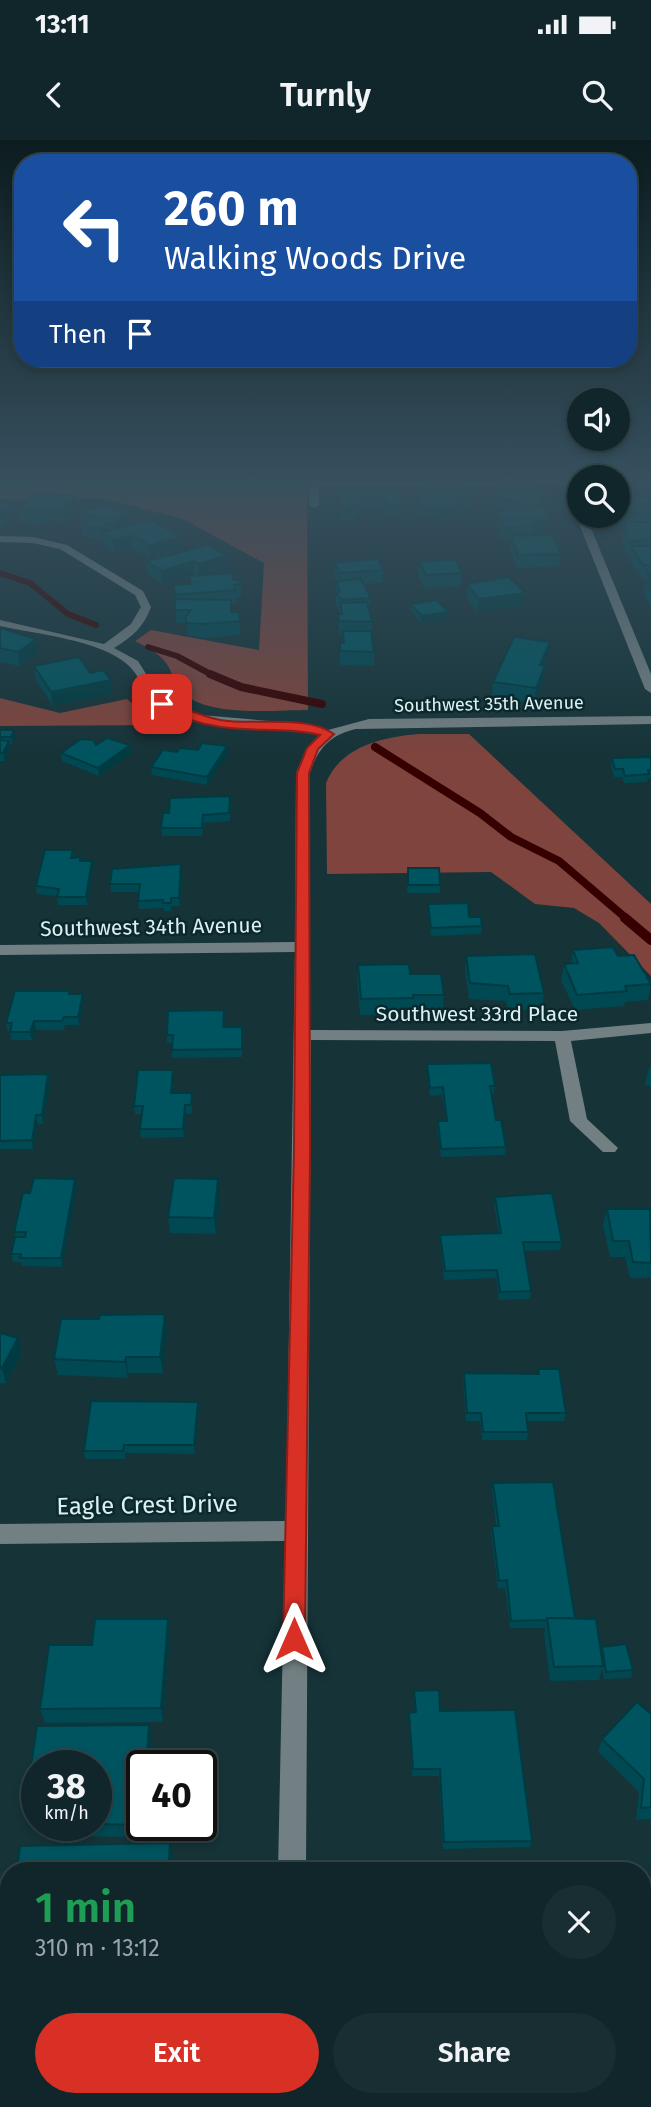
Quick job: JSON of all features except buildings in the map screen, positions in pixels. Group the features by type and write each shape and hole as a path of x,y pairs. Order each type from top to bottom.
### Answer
{"street":[{"path":"105,648 127,636 141,623 146,607 139,593 107,574"},
{"path":"604,574 651,689"},
{"path":"0,623 105,648 131,660 142,674 152,695 162,704 180,713 221,724 300,727 328,734"},
{"name":"Southwest 35th Avenue","path":"328,734 369,723 651,720"},
{"path":"292,1862 303,1035 303,773 312,748 328,734"},
{"name":"Southwest 34th Avenue","path":"0,950 303,947"},
{"name":"Southwest 33rd Place","path":"303,1035 562,1036 630,1032 651,1028"},
{"path":"562,1036 579,1121 609,1148"},
{"name":"Eagle Crest Drive","path":"0,1534 295,1531"}],"shaded area":[{"path":"263,574 307,574 308,710 241,711 192,700 176,685 165,662 156,653 135,641 151,630 259,650"},
{"path":"0,698 60,713 127,699 143,713 166,725 0,726"},
{"path":"419,734 469,734 651,904 651,976 599,923 574,908 535,904 491,872 327,874 326,783 333,770 342,760 365,746 391,738"}],"waterway":[{"path":"2,574 30,583 68,614 96,625"},
{"path":"148,647 177,656 211,675"},
{"path":"211,675 241,687 322,704"},
{"path":"375,747 480,813 511,837 559,861 627,919"},
{"path":"625,918 651,940"}],"route":[{"path":"162,704 180,713 221,724 300,727 328,734 312,748 303,773 302,1151 294,1639"}]}
